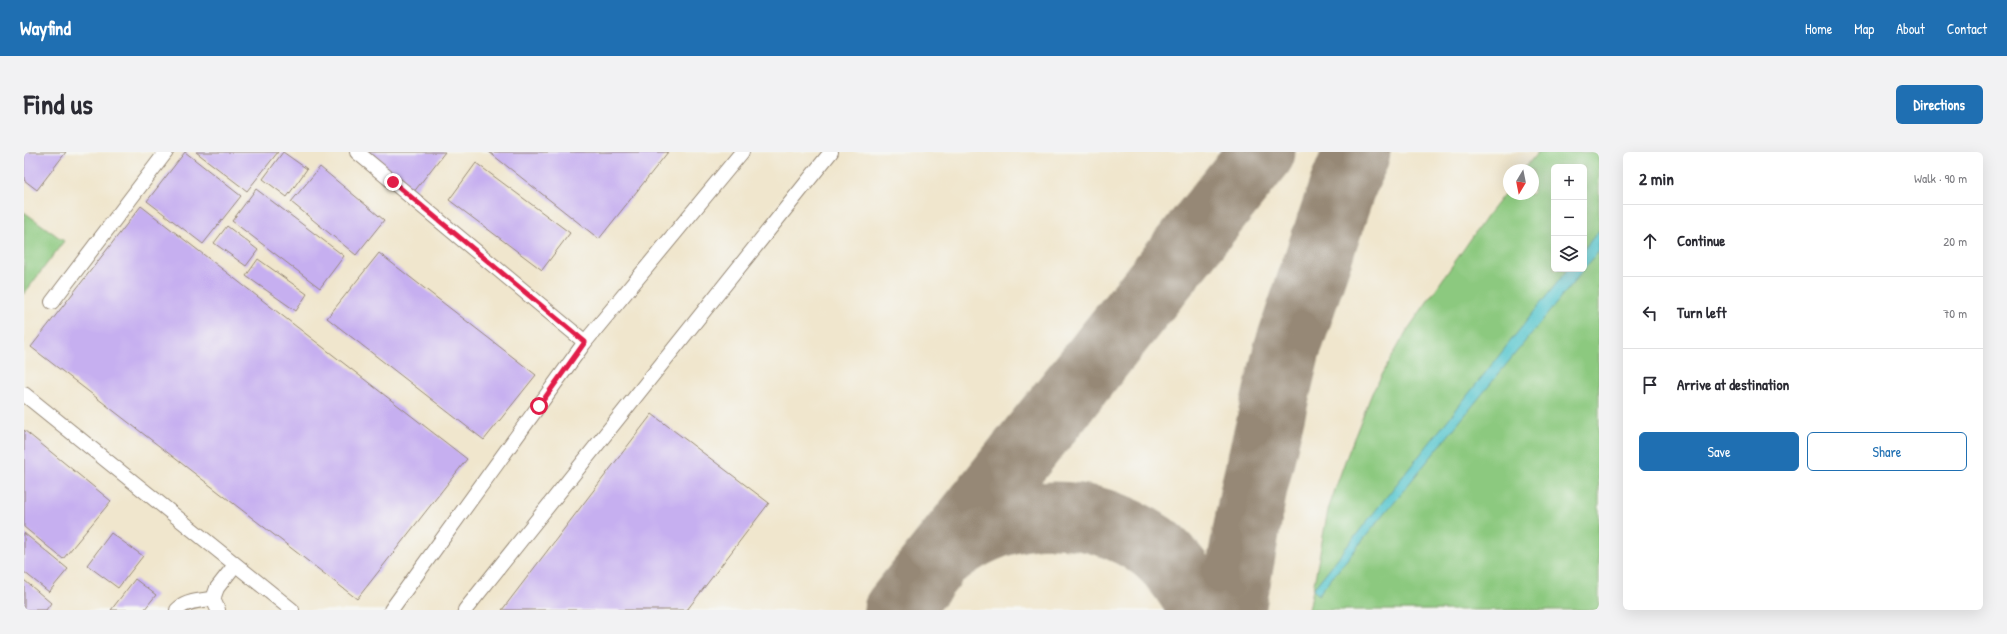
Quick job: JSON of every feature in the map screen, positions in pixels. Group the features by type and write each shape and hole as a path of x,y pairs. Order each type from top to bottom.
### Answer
{"lane":[{"path":"52,302 166,152"},
{"path":"357,152 585,342"},
{"path":"391,610 585,342 742,152"},
{"path":"465,610 831,152"},
{"path":"24,394 292,610"},
{"path":"177,610 180,607 196,601 216,605 217,588 235,565"}],"green space":[{"path":"1538,152 1599,152 1599,610 1309,610 1328,510 1345,461 1372,393 1406,332 1486,217 1503,196 1503,200 1539,200 1539,164 1528,164"},
{"path":"24,212 64,241 24,294"}],"water":[{"path":"1599,230 1599,251 1587,266 1587,245"},
{"path":"1566,272 1582,272 1318,595 1313,589"}],"building":[{"path":"24,152 66,152 37,190 24,180"},
{"path":"185,152 241,196 203,244 147,201"},
{"path":"196,152 278,152 247,191"},
{"path":"283,152 307,169 287,197 263,179"},
{"path":"360,152 445,152 413,193"},
{"path":"489,152 668,152 599,239"},
{"path":"476,163 570,233 542,270 449,200"},
{"path":"320,167 384,220 356,255 291,202"},
{"path":"256,189 344,256 320,288 232,221"},
{"path":"141,206 467,459 357,599 31,347"},
{"path":"227,226 258,250 246,266 214,243"},
{"path":"379,253 536,375 484,440 327,318"},
{"path":"258,259 307,294 296,311 246,276"},
{"path":"652,414 769,503 687,610 502,610"},
{"path":"24,430 111,501 63,559 24,527"},
{"path":"24,533 68,569 49,592 24,572"},
{"path":"111,533 143,556 118,588 87,565"},
{"path":"135,579 156,595 144,610 111,610"},
{"path":"24,580 51,603 46,610 24,610"}],"taxiway":[{"path":"897,610 1262,152"},
{"path":"1232,610 1254,488 1287,350 1342,188 1357,152"},
{"path":"948,551 972,536 997,525 1022,518 1049,515 1075,517 1102,522 1127,532 1160,552 1180,575 1203,610"}],"route":[{"path":"393,182 585,342 539,406"}]}
